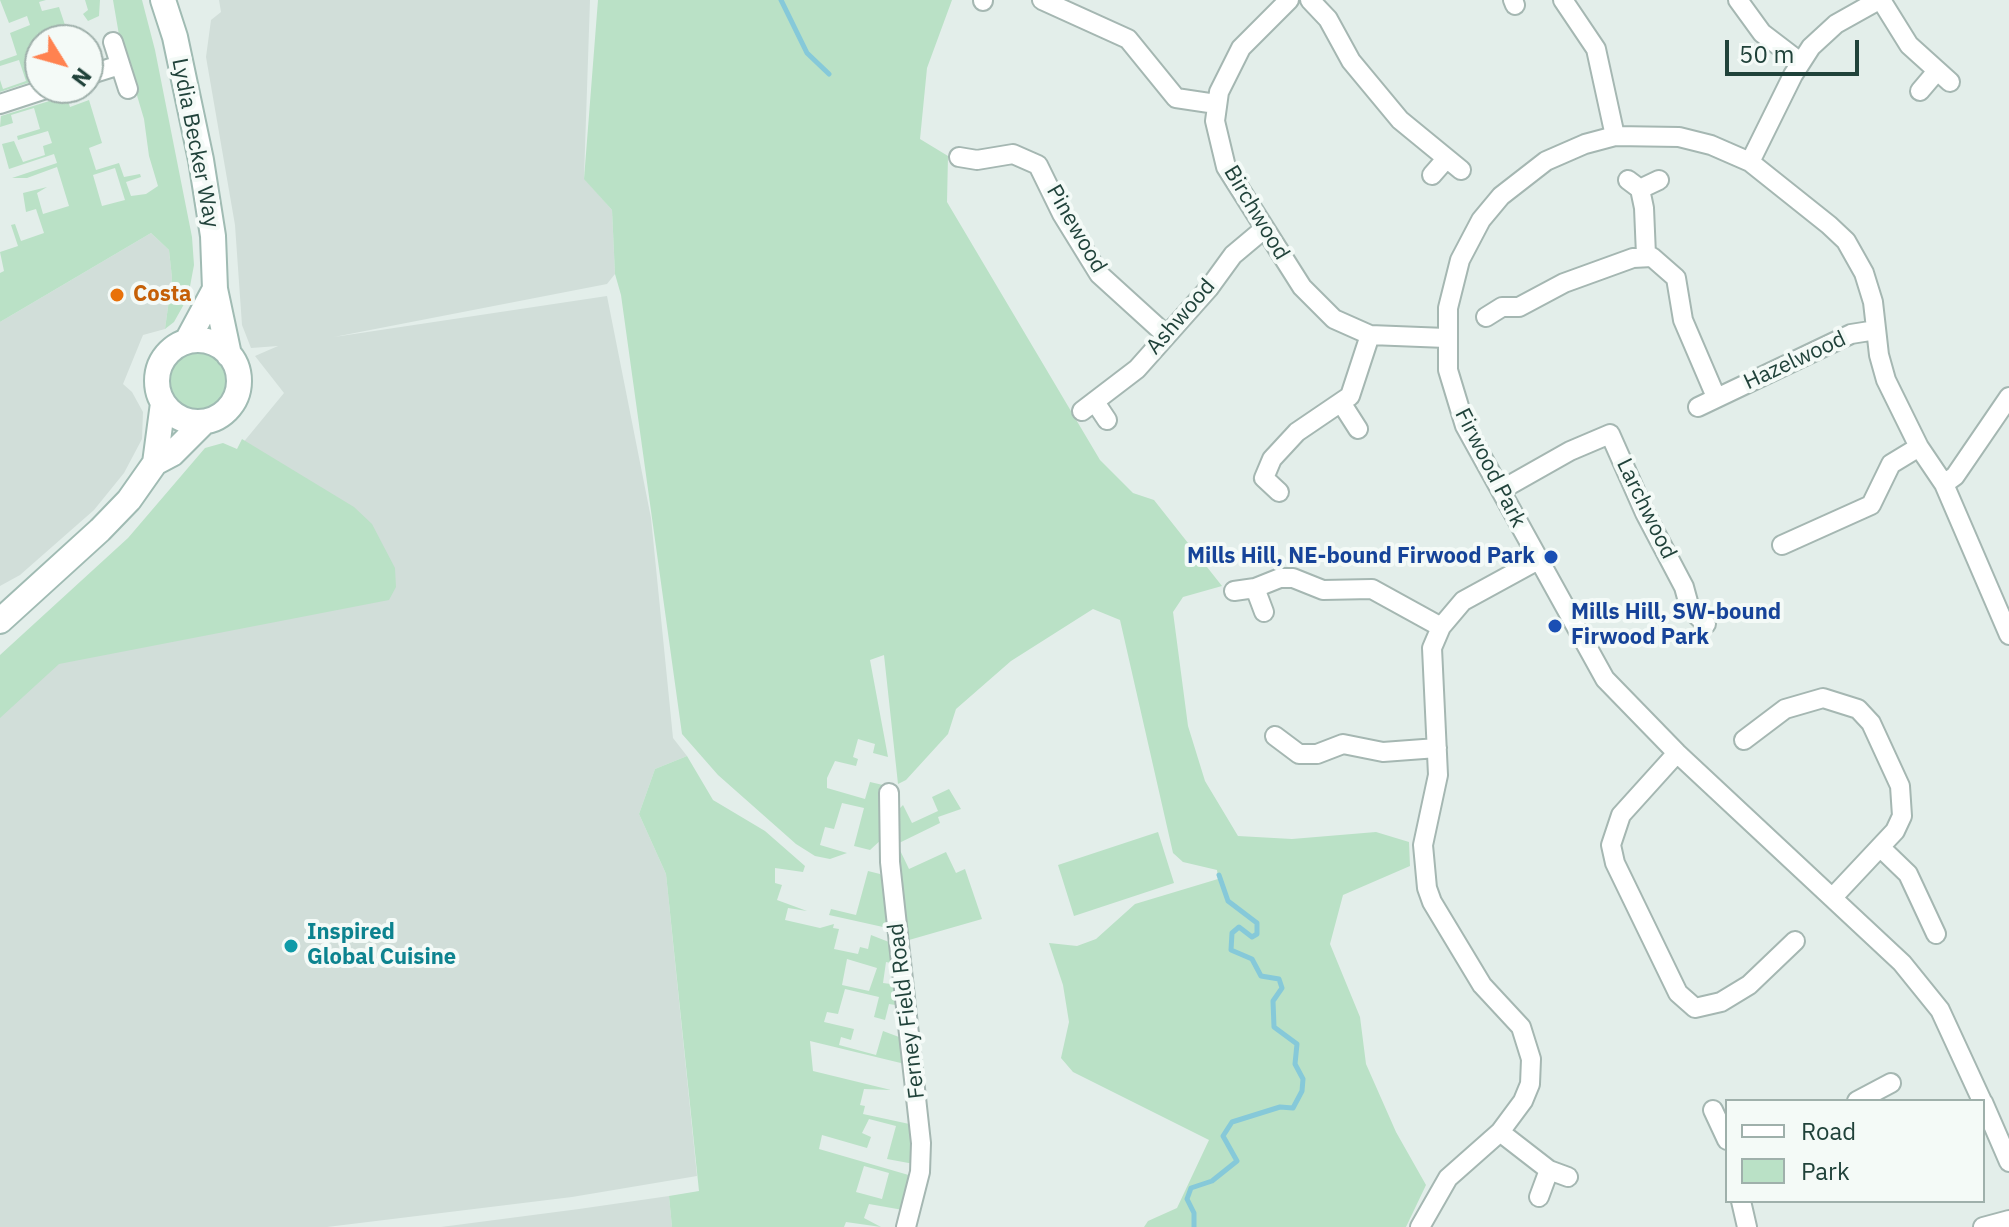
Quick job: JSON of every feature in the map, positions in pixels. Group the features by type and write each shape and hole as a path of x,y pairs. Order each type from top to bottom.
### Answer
{"street":[{"name":"Lydia Becker Way","path":"163,0 175,37 201,160 216,261 215,289 229,355"},
{"path":"1042,0 1128,39 1176,98 1216,104"},
{"name":"Birchwood","path":"1289,0 1234,57 1216,104 1218,137 1226,167 1309,297 1334,319 1370,335 1446,338"},
{"path":"1310,0 1328,19 1351,61 1400,120 1454,164 1432,175"},
{"path":"1563,0 1596,49 1615,136"},
{"path":"1738,0 1762,33 1800,62"},
{"path":"1750,162 1800,62 1836,24 1880,0 1909,45 1944,77 1920,91"},
{"path":"113,42 128,89"},
{"path":"104,70 120,65"},
{"path":"0,104 24,96"},
{"name":"Firwood Park","path":"1982,1099 1940,1010 1902,963 1834,896 1677,753 1605,679 1538,560 1460,412 1448,370 1446,338 1452,285 1460,260 1489,210 1522,177 1546,161 1585,144 1615,136 1679,137 1711,145 1750,162 1846,241 1864,273 1886,380 1919,447 1944,484 2009,635"},
{"name":"Pinewood","path":"975,180 968,159 1013,154 1038,165 1062,214 1099,274 1165,334"},
{"path":"1496,288 1494,312 1519,307 1564,283 1646,255 1647,224 1634,185 1659,180"},
{"name":"Ashwood","path":"1107,420 1088,406 1137,369 1209,288 1233,255 1264,229"},
{"name":"Hazelwood","path":"1646,255 1661,262 1676,278 1683,320 1716,397"},
{"name":"Lydia Becker Way","path":"187,341 215,289"},
{"name":"Hazelwood","path":"1698,407 1851,334 1876,330"},
{"path":"1279,492 1256,478 1290,438 1342,404 1355,385 1370,335"},
{"path":"0,621 100,530 129,500 155,463 172,454 204,422 224,412 237,392 236,366 229,355 210,342 187,341 171,350 159,367 157,386 163,403 155,463"},
{"path":"1944,484 1955,476 2009,397"},
{"path":"163,403 181,419 204,422"},
{"path":"1342,404 1358,429"},
{"name":"Larchwood","path":"1501,490 1570,451 1618,430 1645,513 1684,587 1681,612 1706,624"},
{"path":"1782,545 1813,542 1871,505 1891,464 1919,447"},
{"path":"1420,1227 1448,1178 1500,1132 1523,1101 1530,1084 1531,1059 1521,1027 1482,985 1432,902 1427,888 1423,845 1438,775 1430,661 1441,627 1463,601 1538,560"},
{"path":"1234,591 1255,588 1280,578 1293,578 1323,590 1372,589 1441,627"},
{"path":"1255,588 1264,612"},
{"path":"1744,740 1785,709 1831,698 1858,709 1871,723 1902,796 1899,824 1834,896"},
{"path":"1275,736 1294,761 1343,744 1383,752 1437,748"},
{"path":"1677,753 1621,815 1612,832 1615,863 1678,993 1695,1008 1721,1002 1749,985 1795,941"},
{"name":"Ferney Field Road","path":"889,793 891,881 921,1143 920,1172 906,1227"},
{"path":"1880,847 1908,874 1936,934"},
{"path":"1635,899 1652,890"},
{"path":"1861,1099 1891,1083"},
{"name":"Firwood Park","path":"1985,1107 2009,1162"},
{"path":"1713,1110 1725,1136"},
{"path":"1500,1132 1549,1170 1568,1177"},
{"path":"1539,1197 1549,1170"},
{"path":"1741,1203 1747,1227"},
{"path":"1983,1227 2009,1220"}],"shaded area":[{"path":"219,0 590,0 584,178 612,210 615,274 607,284 334,337 607,296 651,518 673,738 687,756 655,769 639,814 666,874 697,1176 572,1197 327,1227 0,1227 0,700 237,450 284,393 255,356 278,346 251,348 242,325 235,225 206,57 211,20 221,12"},
{"path":"151,233 169,250 172,278 165,329 143,335 123,384 132,392 143,412 142,439 124,473 94,510 20,575 0,586 0,322"},
{"path":"669,1196 672,1227 441,1227 579,1209"}],"green space":[{"path":"0,0 46,0 39,2 42,11 59,7 65,24 30,24 27,16 9,23"},
{"path":"85,0 100,0 99,16 88,21 83,14 88,10"},
{"path":"113,0 142,0 192,237 194,265 188,297 174,322 165,329 172,278 169,250 151,233 0,322 0,273 4,271 0,252 18,246 11,225 15,224 21,241 44,233 36,209 26,212 23,193 47,187 37,193 43,214 69,206 57,167 27,178 12,178 57,163 54,154 9,169 2,144 14,141 23,162 45,155 43,146 52,143 48,131 18,140 17,136 40,129 34,108 11,115 13,123 0,127 1,116 40,104 69,104 70,107 90,104 102,143 89,148 96,170 119,163 124,177 140,174 141,177 126,182 131,196 146,194 158,186 149,156 144,119 119,35","holes":["115,168 125,200 102,206 93,175"]},
{"path":"598,0 952,0 927,68 920,139 948,156 947,202 1100,460 1133,493 1154,500 1222,586 1183,597 1173,612 1188,726 1205,781 1238,836 1292,839 1376,832 1409,842 1410,866 1343,895 1330,944 1360,1017 1366,1064 1396,1132 1426,1185 1406,1227 1144,1227 1148,1221 1177,1208 1209,1140 1073,1072 1061,1058 1069,1022 1063,985 1049,943 1077,946 1096,939 1135,904 1218,879 1217,870 1183,862 1173,853 1120,620 1093,609 1011,661 956,709 948,734 906,780 898,784 884,655 870,660 888,757 873,753 875,744 858,739 853,757 858,759 856,766 835,761 827,778 827,788 865,799 870,782 883,785 882,839 870,850 854,846 864,808 842,803 834,829 825,827 820,845 847,853 830,859 815,856 796,844 718,775 682,734 621,295 615,274 612,210 584,179"},
{"path":"24,27 24,75 19,60 0,66 0,61 17,55 10,33"},
{"path":"0,80 3,89 24,82 0,92"},
{"path":"197,353 208,355 217,362 224,371 224,393 217,402 208,409 197,411 186,409 177,402 170,393 168,382 170,371 177,362 186,355"},
{"path":"242,439 354,507 372,524 395,568 396,587 389,600 59,664 0,718 0,655 128,538 205,448 223,443 237,449"},
{"path":"687,756 713,800 765,831 805,866 803,872 775,868 775,883 782,885 777,900 807,911 788,908 785,920 820,928 834,924 833,928 839,929 834,949 858,954 860,947 868,949 871,935 894,944 896,964 886,962 883,983 899,985 902,1006 889,1004 885,1020 874,1017 879,997 845,989 838,1014 827,1012 824,1022 854,1029 851,1040 841,1037 839,1045 876,1055 883,1031 907,1040 909,1065 810,1041 813,1071 891,1090 864,1089 860,1105 865,1106 863,1114 914,1125 914,1164 887,1159 896,1126 869,1119 862,1133 871,1137 867,1148 822,1135 819,1149 912,1176 903,1210 869,1204 864,1218 881,1227 846,1222 844,1227 672,1227 669,1196 699,1191 666,874 639,814 655,769","holes":["847,959 877,968 869,991 842,985","864,1166 889,1173 882,1199 856,1192"]},
{"path":"949,789 961,809 938,817 940,823 897,844 909,869 946,852 956,873 965,869 982,919 909,940 896,843 897,811 903,805 912,823 938,811 932,797"},
{"path":"1158,832 1174,883 1074,916 1058,865"},
{"path":"868,871 880,874 886,885 892,929 829,915 831,909 856,915"}],"waterway":[{"path":"781,0 807,53 829,74"},
{"path":"1194,1227 1194,1213 1187,1199 1191,1188 1212,1181 1237,1161 1223,1136 1232,1122 1280,1107 1293,1108 1302,1091 1303,1079 1295,1064 1297,1044 1274,1027 1273,1001 1282,988 1279,979 1261,976 1252,959 1231,950 1232,933 1239,927 1252,937 1257,934 1257,923 1228,901 1219,875"}],"place":[{"name":"Costa","path":"117,295"},
{"name":"Mills Hill, NE-bound Firwood Park","path":"1551,557"},
{"name":"Mills Hill, SW-bound Firwood Park","path":"1555,626"},
{"name":"Inspired Global Cuisine","path":"291,946"}]}
